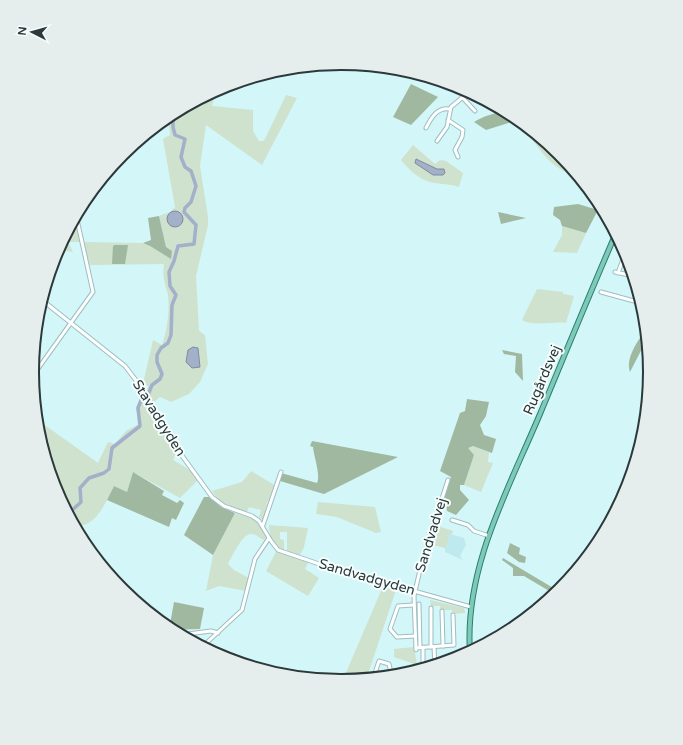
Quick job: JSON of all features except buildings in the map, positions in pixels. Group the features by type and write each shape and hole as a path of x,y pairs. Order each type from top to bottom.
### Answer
{"main road":[{"name":"Rugårdsvej","path":"470,646 469,625 471,607 479,566 504,496 613,240"}],"street":[{"path":"437,141 443,133 450,109 453,104 462,97 475,111"},
{"path":"426,128 431,119 441,108 450,109"},
{"path":"448,120 463,131 455,150 458,157"},
{"path":"39,367 91,296 93,289 78,224"},
{"path":"622,259 616,272 628,275"},
{"path":"601,292 635,301"},
{"name":"Stavadgyden","path":"47,304 125,366 135,379 170,440 212,497 224,506 252,516 263,524"},
{"path":"206,643 242,610 255,559 269,538 263,524 281,472"},
{"name":"Sandvadvej","path":"421,647 416,649 413,605 422,561 448,480"},
{"path":"452,520 468,525 474,531 490,536"},
{"name":"Sandvadgyden","path":"269,538 273,545 282,551 328,567 471,607"},
{"path":"419,604 421,647 424,664"},
{"path":"413,605 398,606 390,630 397,637 415,636"},
{"path":"431,608 434,660"},
{"path":"442,611 443,646"},
{"path":"421,647 454,645 453,615"},
{"path":"190,634 211,631 218,633"},
{"path":"375,673 379,661 389,664 391,671"}],"shaded area":[{"path":"416,159 437,169 444,169 445,173 443,175 433,175 415,163"},
{"path":"175,211 181,213 183,219 181,225 175,227 169,225 167,219 169,213"},
{"path":"193,347 198,348 200,367 192,368 186,362 188,350"},
{"path":"450,534 464,538 466,545 460,556 463,560 445,552"}],"green space":[{"path":"411,84 438,97 411,125 393,117"},
{"path":"286,95 297,98 262,165 206,125 200,166 208,225 196,276 199,331 205,335 208,364 200,382 189,394 171,402 160,397 150,405 143,391 147,391 148,386 143,384 153,340 162,345 168,320 169,301 164,277 164,264 90,265 83,242 143,243 171,259 166,247 159,216 170,212 175,207 163,139 170,135 169,124 214,98 212,106 253,110 253,131 259,141 264,141"},
{"path":"496,113 512,122 486,130 474,122"},
{"path":"529,135 541,145 569,173 559,169 545,156"},
{"path":"413,145 435,164 440,160 446,161 463,173 459,187 429,182 412,171 401,160"},
{"path":"578,204 596,209 597,211 586,233 562,226 560,220 553,215 554,207"},
{"path":"498,212 526,218 501,224"},
{"path":"159,216 166,247 172,251 171,259 143,243 151,240 148,218"},
{"path":"78,225 82,242 69,242"},
{"path":"562,226 586,233 577,253 553,252 562,235"},
{"path":"68,243 73,252 65,251"},
{"path":"128,245 125,264 112,264 113,246"},
{"path":"537,289 563,292 563,294 574,296 566,323 532,323 522,320"},
{"path":"641,336 642,348 630,372 629,360"},
{"path":"502,350 522,354 523,381 515,372 516,356 504,354"},
{"path":"141,395 164,436 176,453 173,460 193,472 198,480 180,498 133,472 127,492 114,486 101,511 91,521 81,525 70,506 55,470 49,451 44,424 98,463 108,442 115,444 126,431 139,424 136,408"},
{"path":"467,399 489,402 486,416 480,425 484,435 496,439 492,453 473,446 468,448 474,455 464,485 460,485 460,490 469,500 456,515 447,511 445,496 451,477 440,471 460,413 465,411"},
{"path":"312,441 398,457 324,494 280,481 281,473 317,483 317,466 313,447 310,446"},
{"path":"473,446 489,452 488,462 493,463 481,492 464,485 474,455 467,448"},
{"path":"251,471 276,486 267,503 264,521 259,517 261,510 249,507 247,512 232,507 219,500 212,491 242,482"},
{"path":"133,472 164,491 162,495 177,503 180,500 184,503 176,520 172,518 169,527 107,500 114,486 127,492"},
{"path":"204,497 209,497 221,507 235,513 213,555 184,535"},
{"path":"318,502 375,507 381,532 376,533 337,517 316,514"},
{"path":"235,513 255,520 261,526 267,537 264,540 253,534 245,536 238,545 228,564 234,570 249,578 246,591 219,586 206,591 213,555"},
{"path":"269,525 308,528 304,547 300,555 287,551 287,532 280,532 280,539 284,540 284,550 277,546 272,540"},
{"path":"435,525 453,531 452,534 450,534 445,552 445,548 429,544"},
{"path":"510,543 520,548 519,554 526,557 525,563 519,562 507,553"},
{"path":"277,550 309,561 305,569 319,578 308,596 266,571"},
{"path":"503,558 553,588 550,591 524,576 513,576 513,568 502,560"},
{"path":"384,584 397,587 368,673 345,675"},
{"path":"430,600 464,608 465,613 453,614 452,610 441,610 440,606 431,606"},
{"path":"174,602 204,608 200,629 182,630 170,622"},
{"path":"414,647 417,665 394,657 394,649"}],"waterway":[{"path":"72,510 81,502 80,488 89,478 104,473 109,469 112,448 140,426 138,408 142,398 148,395 152,385 160,379 162,374 157,362 157,355 161,348 168,343 171,335 172,305 176,295 170,286 169,272 178,246 194,244 196,225 184,212 185,208 191,202 196,186 191,171 185,167 181,157 185,139 175,135 173,121"}]}
